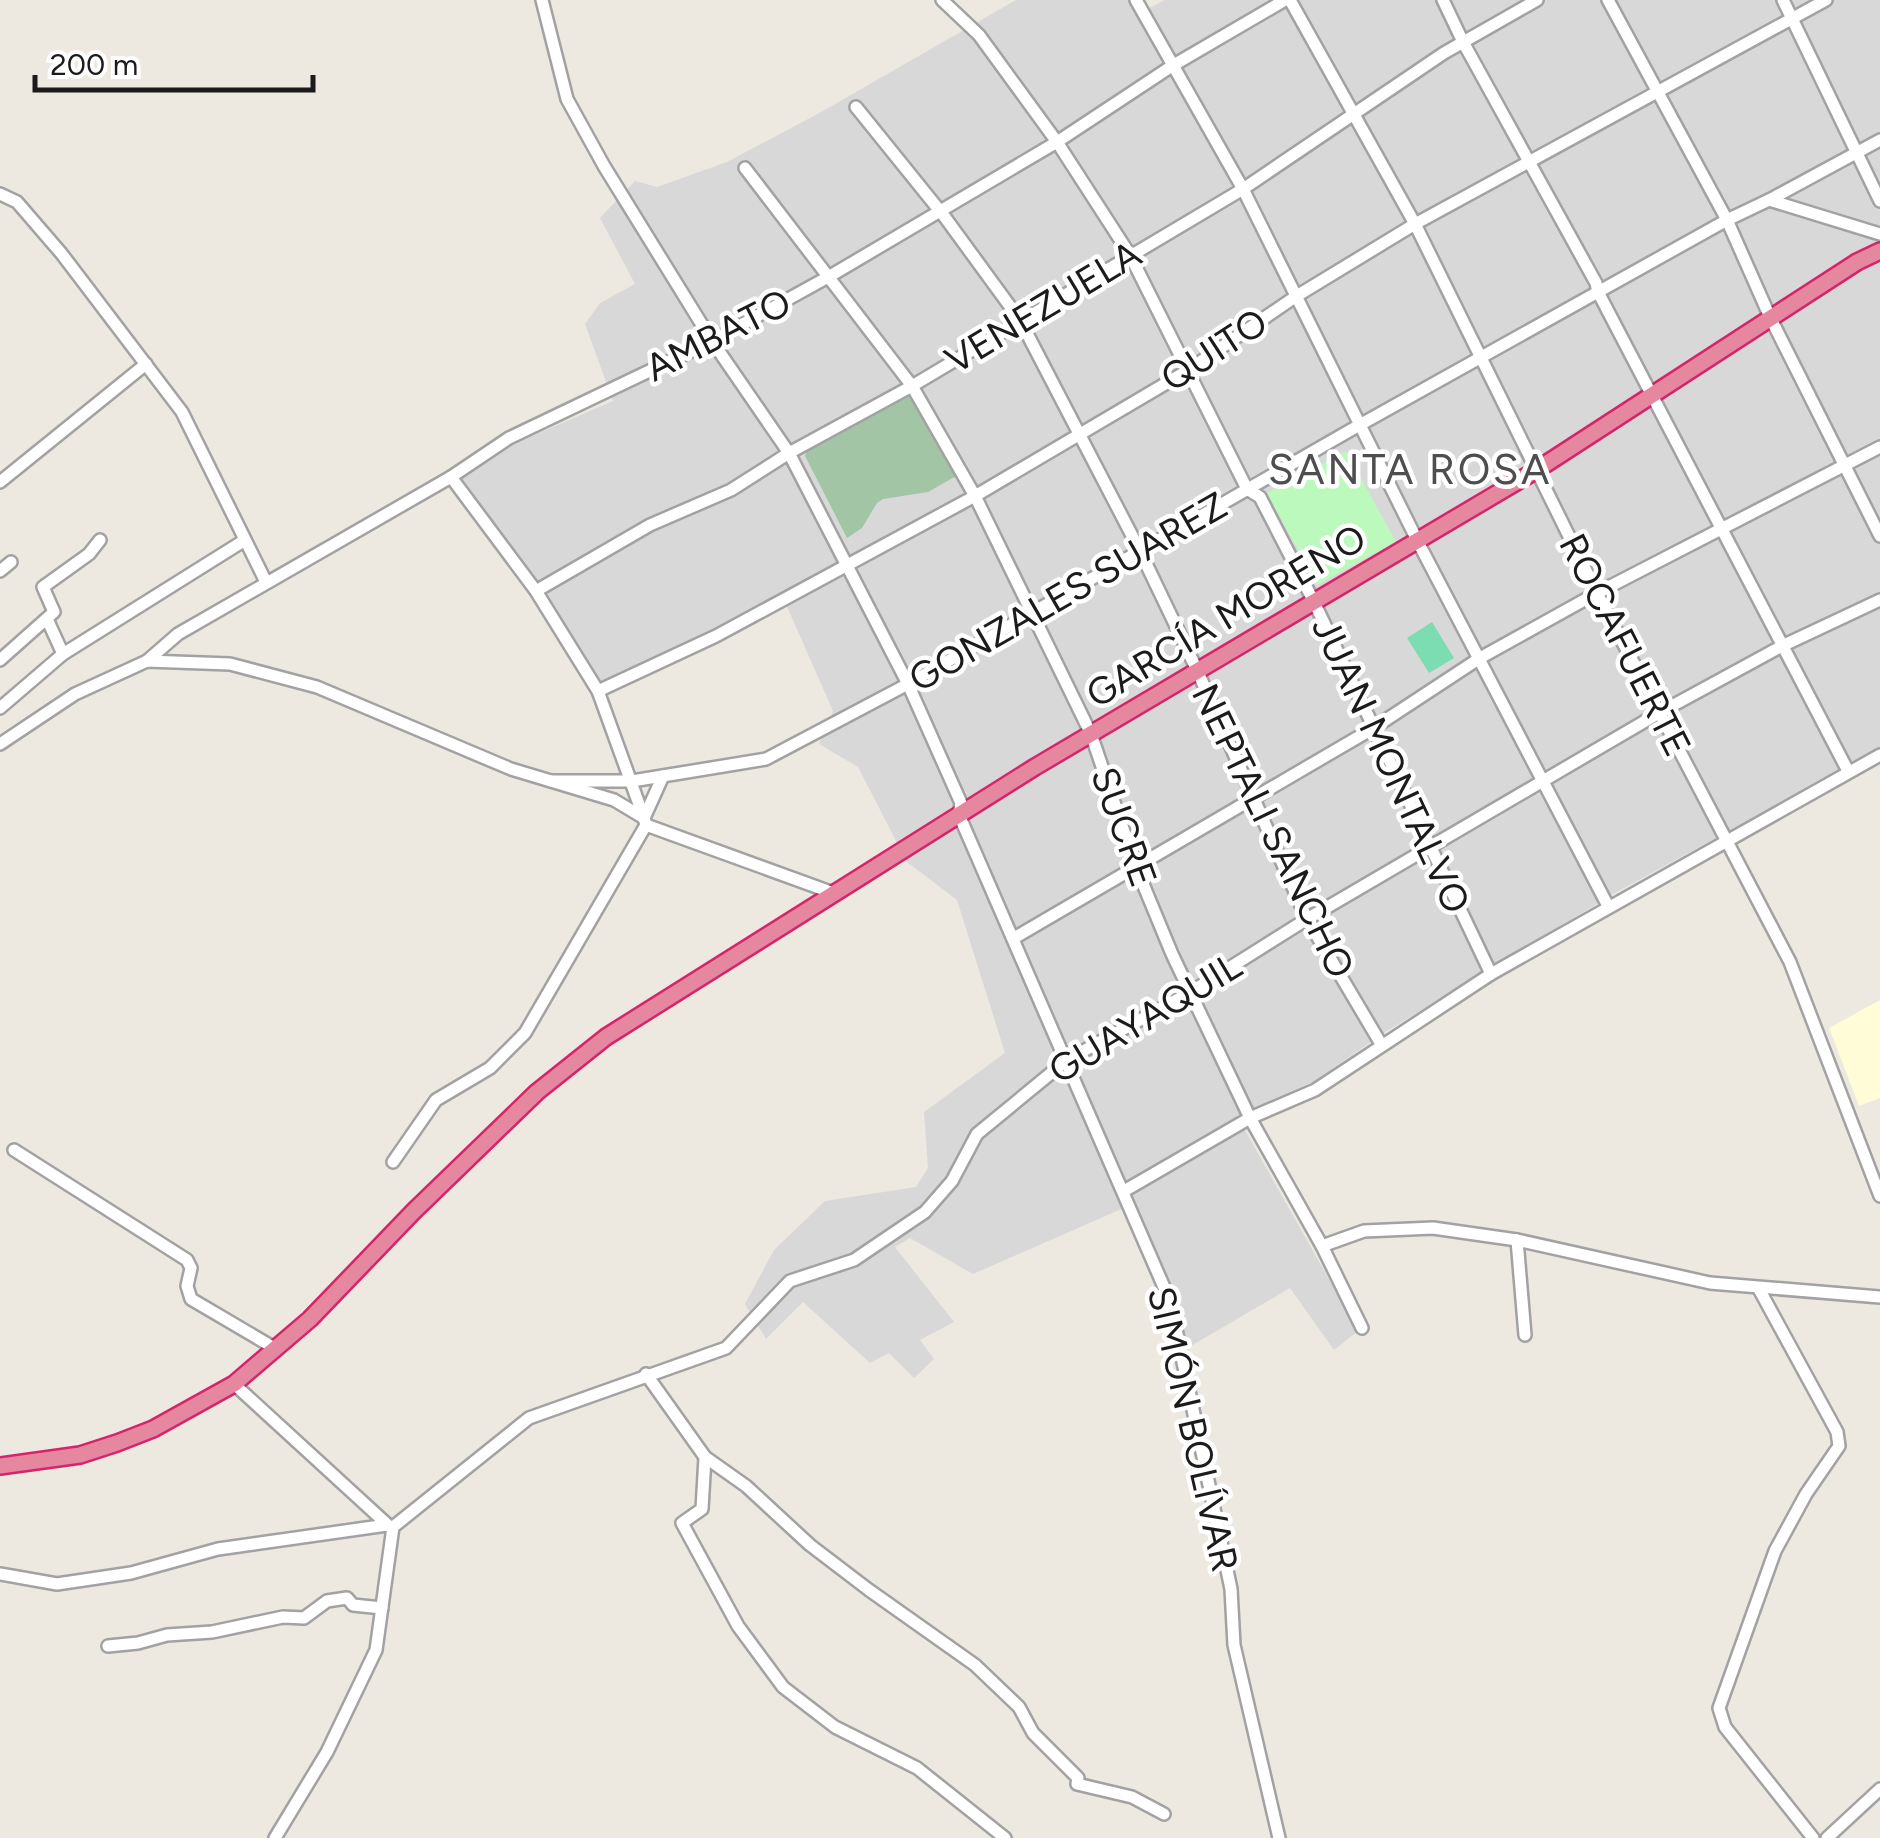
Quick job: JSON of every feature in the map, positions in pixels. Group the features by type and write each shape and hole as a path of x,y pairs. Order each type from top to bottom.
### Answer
{"highway":[{"name":"GARCÍA MORENO","path":"0,1466 80,1455 117,1443 153,1430 234,1384 276,1349 537,1092 606,1037 1196,670 1535,471 1652,392 1880,251"}],"street":[{"name":"SIMÓN BOLÍVAR","path":"542,0 567,99 712,341 789,452 908,684 960,803 959,815 1170,1301 1231,1590 1234,1645 1280,1838"},
{"name":"JUAN MONTALVO","path":"942,0 980,35 1057,142 1130,255 1248,489 1260,497 1314,602 1491,974"},
{"path":"1136,0 1244,189 1418,542 1608,906"},
{"name":"AMBATO","path":"148,661 178,634 450,477 509,438 712,341 830,276 1287,0"},
{"name":"ROCAFUERTE","path":"1287,0 1415,224 1535,471 1790,962 1880,1196"},
{"path":"1443,0 1462,42 1596,283 1848,771"},
{"name":"VENEZUELA","path":"536,591 650,525 731,490 789,452 912,386 1244,189 1462,42 1537,0"},
{"path":"1608,0 1727,220 1770,317 1880,536"},
{"path":"1784,0 1880,201"},
{"name":"QUITO","path":"598,691 716,636 975,496 1187,371 1295,297 1415,224 1826,0"},
{"name":"NEPTALI SANCHO","path":"856,107 941,212 1020,320 1140,551 1307,919 1381,1044"},
{"name":"GONZALES SUAREZ","path":"551,781 632,781 766,760 908,684 1727,220 1880,140"},
{"name":"SUCRE","path":"745,168 912,386 975,496 1091,734 1136,867 1172,954 1250,1118 1322,1246 1362,1328"},
{"path":"0,194 17,202 61,253 182,412 266,582"},
{"path":"1768,200 1880,234"},
{"path":"0,482 146,364"},
{"path":"1014,938 1372,729 1480,658 1880,447"},
{"path":"450,477 536,591 598,691 644,821"},
{"path":"0,660 54,612 43,586 89,554 100,540"},
{"path":"0,708 63,654 245,540"},
{"path":"0,572 11,562"},
{"name":"GUAYAQUIL","path":"390,1526 528,1418 726,1348 790,1282 854,1260 924,1212 952,1182 978,1134 1067,1060 1191,992 1307,919 1659,713 1782,646 1880,600"},
{"path":"47,619 63,654"},
{"path":"0,744 76,694 148,661 230,664 316,687 511,769 614,800 644,821 836,894"},
{"path":"1124,1191 1250,1118 1350,1070 1381,1044 1491,974 1880,755"},
{"path":"393,1162 436,1100 490,1068 525,1032 644,821 663,776"},
{"path":"14,1150 187,1260 191,1268 187,1286 191,1299 276,1349"},
{"path":"1867,1157 1880,1151"},
{"path":"1322,1246 1364,1232 1400,1227 1470,1232 1710,1282 1880,1297"},
{"path":"1517,1240 1525,1335"},
{"path":"1759,1289 1840,1446 1806,1494 1775,1551 1719,1708 1725,1727 1814,1838"},
{"path":"646,1374 705,1458 746,1486 868,1590 975,1665 1019,1707 1033,1733 1078,1778 1077,1784 1132,1797 1164,1814"},
{"path":"234,1384 390,1526"},
{"path":"705,1458 702,1509 682,1523 738,1626 783,1687 835,1726 917,1768 1005,1838"},
{"path":"0,1574 56,1584 131,1573 218,1549 390,1526"},
{"path":"275,1838 327,1752 376,1650 390,1526"},
{"path":"108,1646 167,1635 212,1632 283,1617 304,1618 328,1601 346,1598 353,1605 382,1608"},
{"path":"1826,1838 1880,1788"}],"shaded area":[{"path":"1016,0 1128,0 1136,15 1165,0 1880,0 1880,748 1613,894 1387,1031 1314,1081 1237,1116 1358,1331 1334,1350 1290,1288 1184,1350 1172,1301 1135,1203 973,1274 910,1238 895,1247 954,1322 920,1340 934,1359 914,1378 889,1353 870,1363 803,1302 766,1339 745,1304 774,1250 825,1201 916,1187 928,1168 924,1112 1005,1053 957,900 907,862 858,767 819,744 833,711 781,593 617,681 593,682 457,481 509,446 613,401 585,324 600,303 635,284 600,218 635,181 657,187 727,162"},
{"path":"1880,1000 1880,1098 1859,1106 1829,1028"}],"green space":[{"path":"912,395 958,475 928,492 883,499 862,528 847,538 805,456 807,451"},
{"path":"1346,451 1396,542 1317,585 1267,493"},
{"path":"1432,622 1454,658 1429,673 1407,638"}],"district":[{"name":"SANTA ROSA","path":"1410,469"}]}
